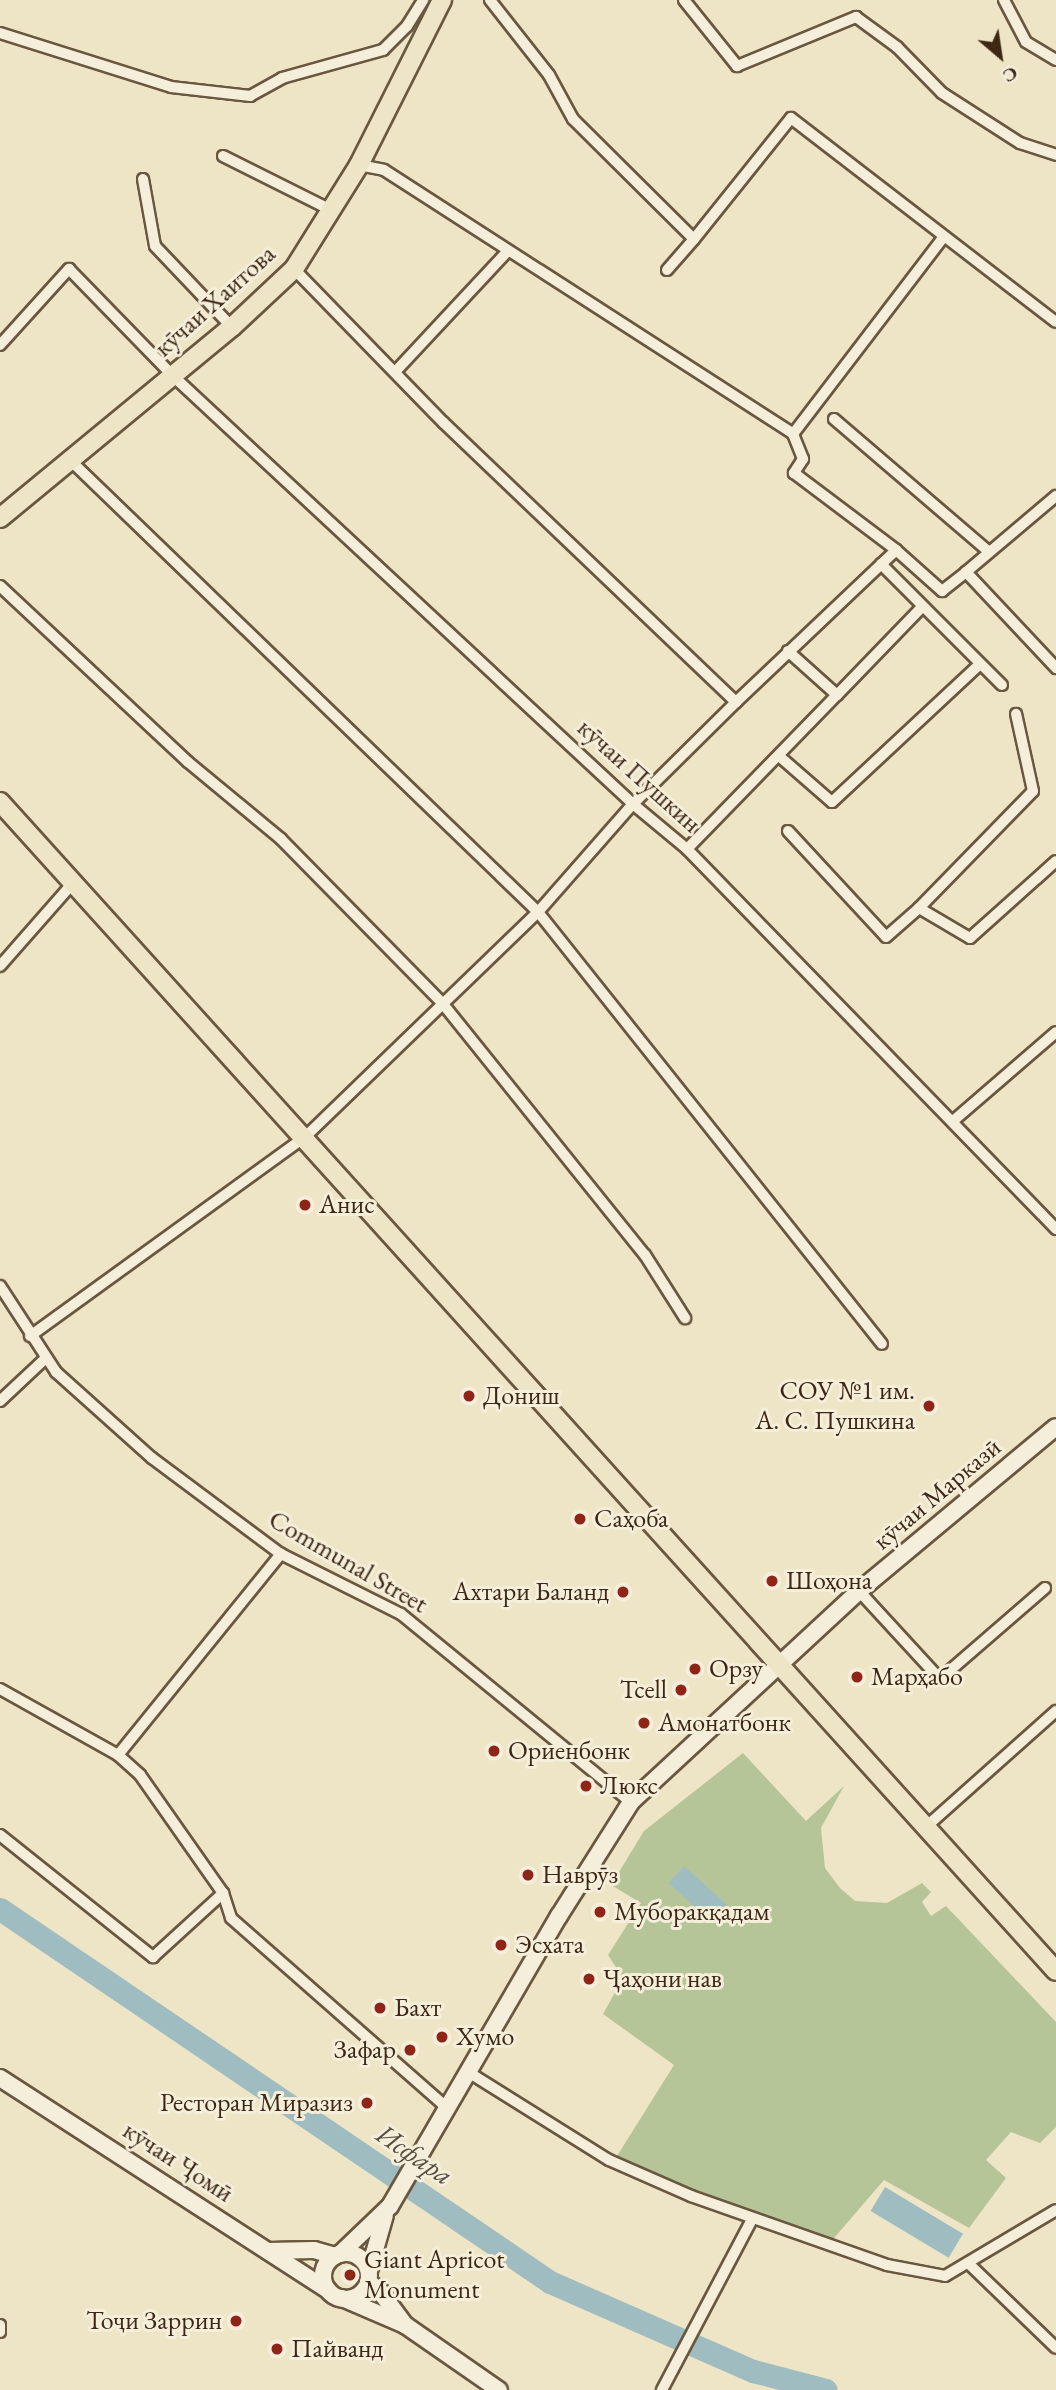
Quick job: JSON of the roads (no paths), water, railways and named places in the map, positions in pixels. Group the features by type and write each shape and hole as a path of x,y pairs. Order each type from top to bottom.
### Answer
{"main road":[{"name":"кӯчаи Хаитова","path":"0,518 232,327 294,269 333,211 359,165 443,0"},
{"path":"0,802 305,1137 779,1668 927,1826 1056,1971"},
{"name":"кӯчаи Марказӣ","path":"388,2211 468,2072 632,1802 859,1591 1056,1427"},
{"name":"кӯчаи Ҷомӣ","path":"0,2078 335,2294 405,2325 499,2390"},
{"path":"388,2211 361,2294 335,2294 325,2268 388,2211"},
{"path":"267,2251 314,2250 355,2255 405,2325"}],"street":[{"path":"0,33 172,87 250,96 282,78 383,50 407,26 423,0"},
{"path":"490,0 549,75 573,119 694,239"},
{"path":"684,0 737,66 856,17 897,47 942,93 1020,143 1056,155"},
{"path":"1004,0 1026,42 1056,60"},
{"path":"667,270 791,118 943,238 1056,322"},
{"path":"223,156 333,211"},
{"path":"359,165 384,170 793,434 803,459 794,473 896,550 942,591 1056,496"},
{"path":"144,178 155,246 232,327"},
{"path":"793,434 943,238"},
{"path":"395,372 508,252"},
{"path":"294,269 395,372 736,702"},
{"name":"кӯчаи Пушкин","path":"0,345 69,270 172,375 633,804 687,849 1056,1230"},
{"path":"834,419 989,552"},
{"path":"71,461 538,912 882,1344"},
{"path":"30,1336 305,1137 538,912 633,804 788,651 896,550"},
{"path":"881,564 1002,685"},
{"path":"966,572 1056,668"},
{"path":"0,586 188,762 281,839 443,1004 645,1255 685,1318"},
{"path":"687,849 922,607"},
{"path":"788,651 838,695"},
{"path":"779,756 832,802 980,664"},
{"path":"788,831 886,937 919,908 1033,791 1016,714"},
{"path":"919,908 970,938 1056,861"},
{"path":"0,966 73,883"},
{"path":"953,1121 1056,1032"},
{"name":"Communal Street","path":"0,1286 46,1358 152,1458 281,1555 401,1614 632,1802"},
{"path":"0,1401 46,1358"},
{"path":"118,1755 281,1555"},
{"path":"859,1591 940,1679 1045,1588"},
{"path":"0,1689 118,1755 140,1775 223,1893 231,1918 447,2108"},
{"path":"927,1826 1056,1711"},
{"path":"0,1835 153,1957 223,1893"},
{"path":"468,2072 609,2161 752,2219 887,2265 945,2276 1056,2210"},
{"path":"662,2390 752,2219"},
{"path":"968,2263 1056,2348"},
{"path":"0,2325 0,2332"}],"water":[{"path":"684,1866 726,1904 711,1921 669,1883"},
{"path":"885,2187 963,2234 949,2258 871,2211"}],"waterway":[{"name":"Исфара","path":"0,1909 550,2282 753,2371 826,2390"}],"place":[{"name":"Анис","path":"305,1205"},
{"name":"Дониш","path":"469,1396"},
{"name":"СОУ №1 им. А. С. Пушкина","path":"929,1406"},
{"name":"Саҳоба","path":"580,1519"},
{"name":"Шоҳона","path":"772,1581"},
{"name":"Ахтари Баланд","path":"623,1592"},
{"name":"Орзу","path":"695,1669"},
{"name":"Марҳабо","path":"857,1677"},
{"name":"Tcell","path":"681,1690"},
{"name":"Амонатбонк","path":"644,1723"},
{"name":"Ориенбонк","path":"494,1751"},
{"name":"Люкс","path":"586,1786"},
{"name":"Наврӯз","path":"528,1875"},
{"name":"Муборакқадам","path":"600,1912"},
{"name":"Эсхата","path":"501,1945"},
{"name":"Ҷаҳони нав","path":"589,1979"},
{"name":"Бахт","path":"380,2008"},
{"name":"Хумо","path":"442,2037"},
{"name":"Зафар","path":"410,2050"},
{"name":"Ресторан Миразиз","path":"367,2103"},
{"name":"Giant Apricot Monument","path":"350,2275"},
{"name":"Тоҷи Заррин","path":"236,2321"},
{"name":"Пайванд","path":"277,2349"}]}
